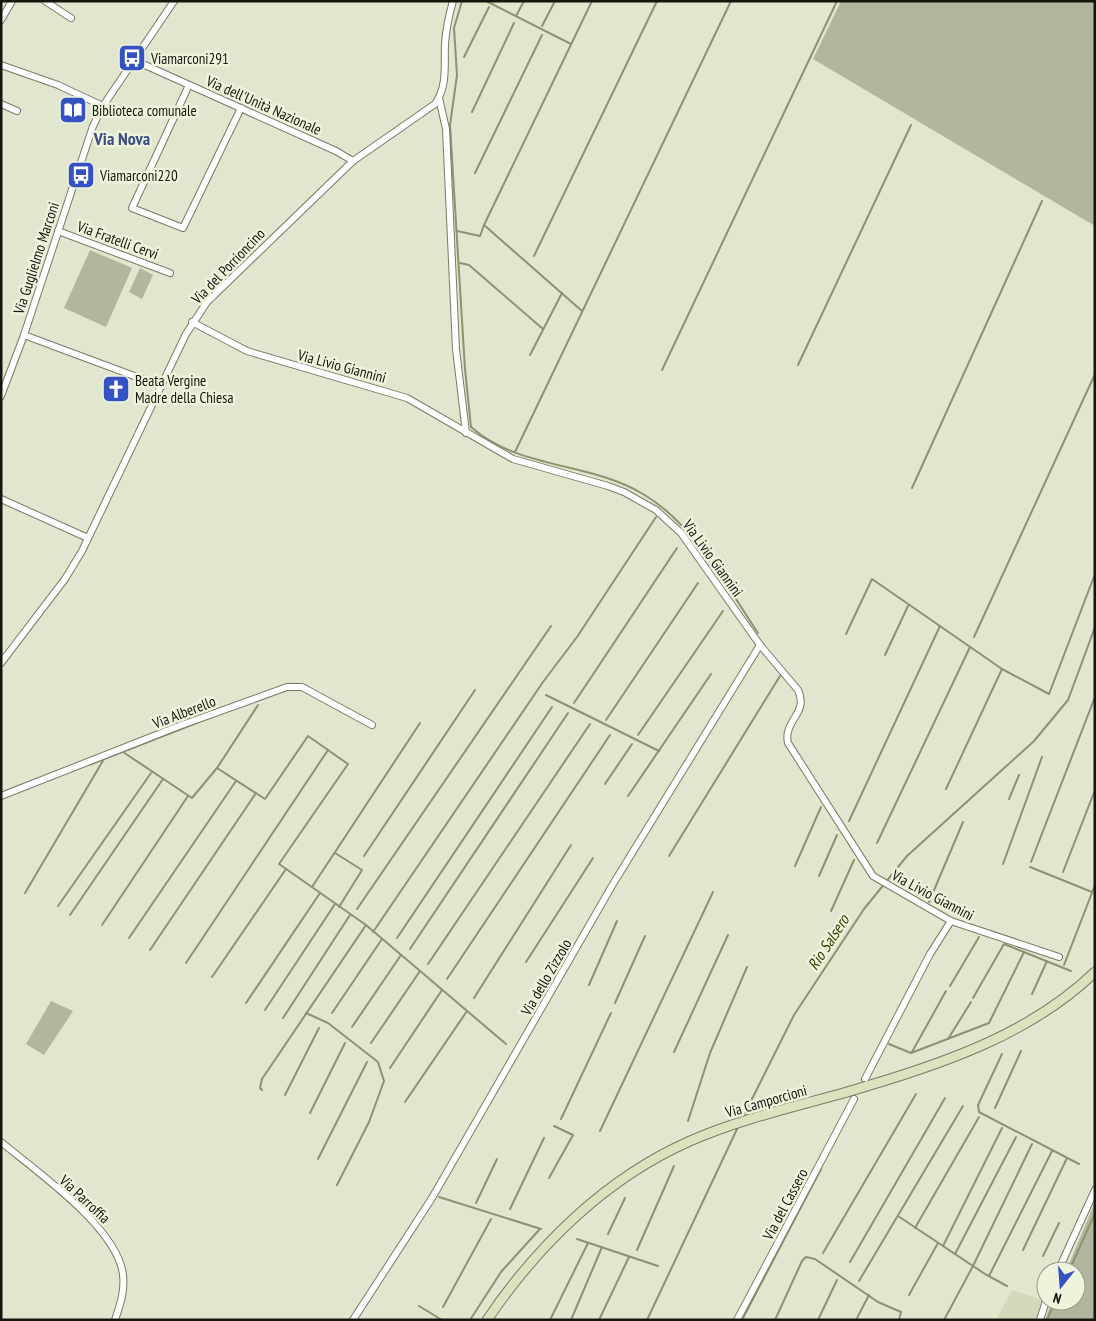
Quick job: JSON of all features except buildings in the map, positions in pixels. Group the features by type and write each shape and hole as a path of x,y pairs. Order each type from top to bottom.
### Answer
{"main road":[{"name":"Via Camporcioni","path":"487,1320 513,1282 536,1256 588,1205 642,1166 689,1141 721,1128 847,1092 866,1082 944,1061 1012,1030 1054,1004 1095,972"}],"street":[{"path":"1,20 12,1"},
{"path":"45,1 71,18"},
{"name":"Via Guglielmo Marconi","path":"1,396 24,335 84,148 103,106 136,60 174,1"},
{"path":"453,1 445,41 443,90 440,98 446,129 456,349 466,433"},
{"name":"Via dell'Unità Nazionale","path":"136,60 336,151 353,161"},
{"path":"1,65 58,85 103,106"},
{"path":"189,85 132,208 183,228 241,108"},
{"name":"Via del Porrioncino","path":"1,664 65,578 88,538 192,322 211,298 353,161 435,104 440,98"},
{"path":"1,104 18,111"},
{"name":"Via Fratelli Cervi","path":"58,231 170,272"},
{"name":"Via Livio Giannini","path":"192,322 247,351 407,398 513,460 608,486 633,496 656,510 681,532 760,645 798,690 802,699 802,706 787,732 788,743 870,873 951,921 1059,958"},
{"path":"24,335 161,386"},
{"path":"1,499 88,538"},
{"name":"Via dello Zizzolo","path":"353,1320 432,1198 613,884 760,645"},
{"name":"Via Alberello","path":"1,796 179,726 286,687 302,687 372,726"},
{"path":"866,1082 930,954 951,921"},
{"name":"Via del Cassero","path":"737,1320 854,1100"},
{"name":"Via Parroffia","path":"1,1142 85,1213 106,1236 120,1259 123,1273 122,1297 115,1320"},
{"path":"1063,1261 1095,1190"}],"shaded area":[{"path":"841,1 1095,1 1095,226 813,59"},
{"path":"90,250 132,268 106,327 64,308"},
{"path":"140,268 153,275 142,299 129,292"},
{"path":"51,1001 73,1011 44,1055 26,1044"},
{"path":"1095,1202 1095,1320 1045,1320 1049,1311 1086,1311 1086,1261 1070,1261"},
{"path":"1012,1290 1036,1298 1036,1311 1049,1311 1045,1320 996,1320"}],"waterway":[{"path":"462,1 454,28 457,75 450,125 465,369 471,427 490,441 510,451 600,476 643,494 678,522 708,557 758,633"},
{"path":"486,1 571,44"},
{"path":"516,16 524,1"},
{"path":"542,26 555,1"},
{"path":"457,231 480,236 592,1"},
{"path":"534,256 657,1"},
{"path":"515,452 731,1"},
{"path":"662,370 837,1"},
{"path":"464,57 489,7"},
{"path":"472,112 514,23"},
{"path":"475,173 542,35"},
{"path":"798,365 911,125"},
{"path":"912,488 1042,201"},
{"path":"484,225 582,311"},
{"path":"460,263 469,265 543,329"},
{"path":"530,355 562,293"},
{"path":"974,637 1095,374"},
{"path":"373,932 543,682 577,637 656,517"},
{"path":"574,703 677,548"},
{"path":"846,634 872,579 1002,669 1049,694 1095,574"},
{"path":"606,720 698,583"},
{"path":"885,655 908,606"},
{"path":"638,735 723,611"},
{"path":"357,909 551,626"},
{"path":"849,821 940,626"},
{"name":"Rio Salsero","path":"742,1119 794,1015 864,909 907,856 1034,741 1068,700 1095,627"},
{"path":"877,843 970,647"},
{"path":"946,789 1002,669"},
{"path":"628,796 711,674"},
{"path":"669,856 780,676"},
{"path":"364,856 475,690"},
{"path":"546,695 659,751"},
{"path":"1031,862 1095,697"},
{"path":"123,752 192,798 217,768 258,705"},
{"path":"397,938 552,707"},
{"path":"410,949 568,713"},
{"path":"89,765 217,715"},
{"path":"312,887 420,723"},
{"path":"428,964 590,724"},
{"path":"447,979 610,735"},
{"path":"217,768 265,799 308,736 348,764 279,864 366,925 506,1044"},
{"path":"605,784 632,744"},
{"path":"186,963 328,750"},
{"path":"1003,864 1042,757"},
{"path":"25,893 104,759"},
{"path":"58,906 151,773"},
{"path":"1009,799 1019,775"},
{"path":"70,915 163,779"},
{"path":"129,938 236,781"},
{"path":"1063,872 1095,790"},
{"path":"150,950 256,793"},
{"path":"102,925 188,796"},
{"path":"795,866 821,807"},
{"path":"929,902 963,822"},
{"path":"819,876 837,835"},
{"path":"474,998 571,845"},
{"path":"335,853 362,870 339,907"},
{"path":"526,962 593,858"},
{"path":"831,911 854,860"},
{"path":"1030,867 1092,892"},
{"path":"212,977 286,869"},
{"path":"1064,965 1095,885"},
{"path":"600,1131 713,892"},
{"path":"246,1003 320,893"},
{"path":"265,1010 335,904"},
{"path":"283,1018 350,915"},
{"path":"589,985 617,921"},
{"path":"262,1090 260,1088 262,1079 366,925"},
{"path":"674,1052 728,935"},
{"path":"615,1003 645,936"},
{"path":"950,986 979,937"},
{"path":"332,1013 382,939"},
{"path":"973,998 1004,944 1071,971"},
{"path":"889,1044 911,1053 989,1023 1024,952"},
{"path":"352,1027 401,955"},
{"path":"1032,994 1047,961"},
{"path":"688,1121 710,1053 747,967"},
{"path":"371,1043 420,971"},
{"path":"390,1068 442,990"},
{"path":"912,1052 946,991"},
{"path":"948,1039 971,1002"},
{"path":"405,1102 467,1011"},
{"path":"306,1013 328,1023 378,1062 384,1081 369,1122 337,1185"},
{"path":"561,1119 611,1013"},
{"path":"285,1095 319,1028"},
{"path":"310,1113 345,1043"},
{"path":"995,1108 1021,1051"},
{"path":"1002,1054 978,1105 979,1112 1079,1164"},
{"path":"318,1159 367,1062"},
{"path":"823,1253 916,1094"},
{"path":"850,1262 945,1098"},
{"path":"859,1281 963,1106"},
{"path":"915,1228 979,1117"},
{"path":"549,1178 573,1135 554,1126"},
{"name":"Rio Salsero","path":"647,1320 738,1127"},
{"path":"943,1246 1002,1128"},
{"path":"955,1254 1016,1137"},
{"path":"510,1209 544,1138"},
{"path":"944,1320 973,1266 1032,1144"},
{"path":"989,1276 1052,1151"},
{"path":"1023,1250 1067,1158"},
{"path":"476,1203 497,1159"},
{"path":"637,1250 674,1166"},
{"path":"742,1320 821,1169"},
{"path":"439,1197 541,1229"},
{"path":"608,1234 625,1198"},
{"path":"1073,1261 1095,1213"},
{"path":"898,1216 985,1274 1007,1286"},
{"path":"443,1307 491,1219"},
{"path":"1043,1256 1059,1223"},
{"path":"470,1320 501,1272 539,1230"},
{"path":"577,1239 658,1266"},
{"path":"550,1320 588,1243"},
{"path":"909,1295 938,1243"},
{"path":"571,1320 602,1247"},
{"path":"599,1320 629,1257"},
{"path":"775,1320 802,1261 806,1257 815,1259 878,1302 901,1312 899,1320"},
{"path":"818,1320 837,1280"},
{"path":"856,1320 869,1295"},
{"path":"419,1306 442,1320"},
{"path":"1047,1320 1051,1311"}],"place":[{"name":"Viamarconi291","path":"132,58"},
{"name":"Biblioteca comunale","path":"73,110"},
{"name":"Viamarconi220","path":"81,175"},
{"name":"Beata Vergine Madre della Chiesa","path":"116,389"}],"district":[{"name":"Via Nova","path":"122,138"}]}
